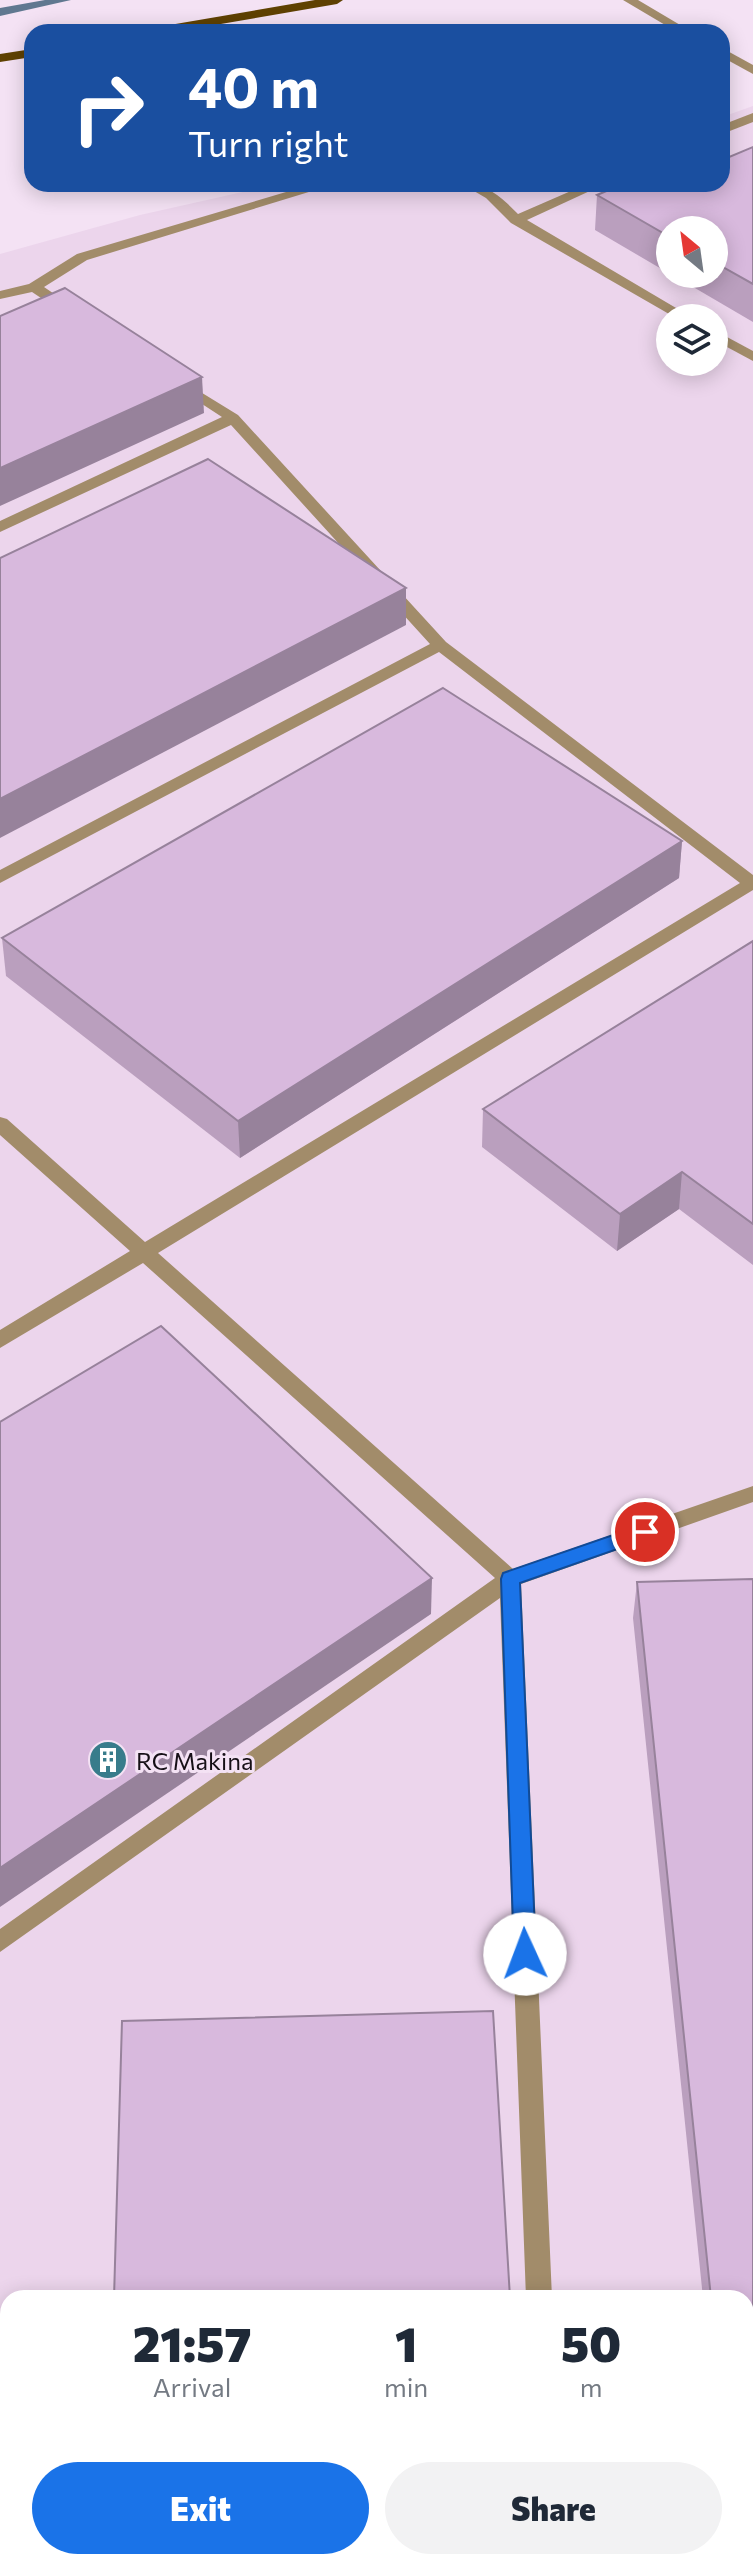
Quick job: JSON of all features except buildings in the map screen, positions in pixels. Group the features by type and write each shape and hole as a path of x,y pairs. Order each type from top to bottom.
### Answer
{"main road":[{"path":"198,24 337,0"},
{"path":"0,58 24,54"}],"street":[{"path":"629,0 672,24"},
{"path":"730,57 753,70"},
{"path":"730,127 753,117"},
{"path":"0,295 34,287 82,257 301,192"},
{"path":"485,192 516,220 662,304"},
{"path":"516,220 580,192"},
{"path":"34,287 87,322"},
{"path":"728,342 753,357"},
{"path":"0,1340 752,884 440,645 233,418 167,375"},
{"path":"0,527 233,418"},
{"path":"0,877 440,645"},
{"path":"0,1124 510,1579 539,2290"},
{"path":"0,1942 510,1579 753,1494"}],"shaded area":[{"path":"753,106 753,2290 0,2290 0,254 140,215 242,192 730,192 730,114"}],"waterway":[{"path":"0,12 65,0"}],"place":[{"name":"RC Makina","path":"108,1760"}],"route":[{"path":"525,1954 510,1579 645,1532"}]}
